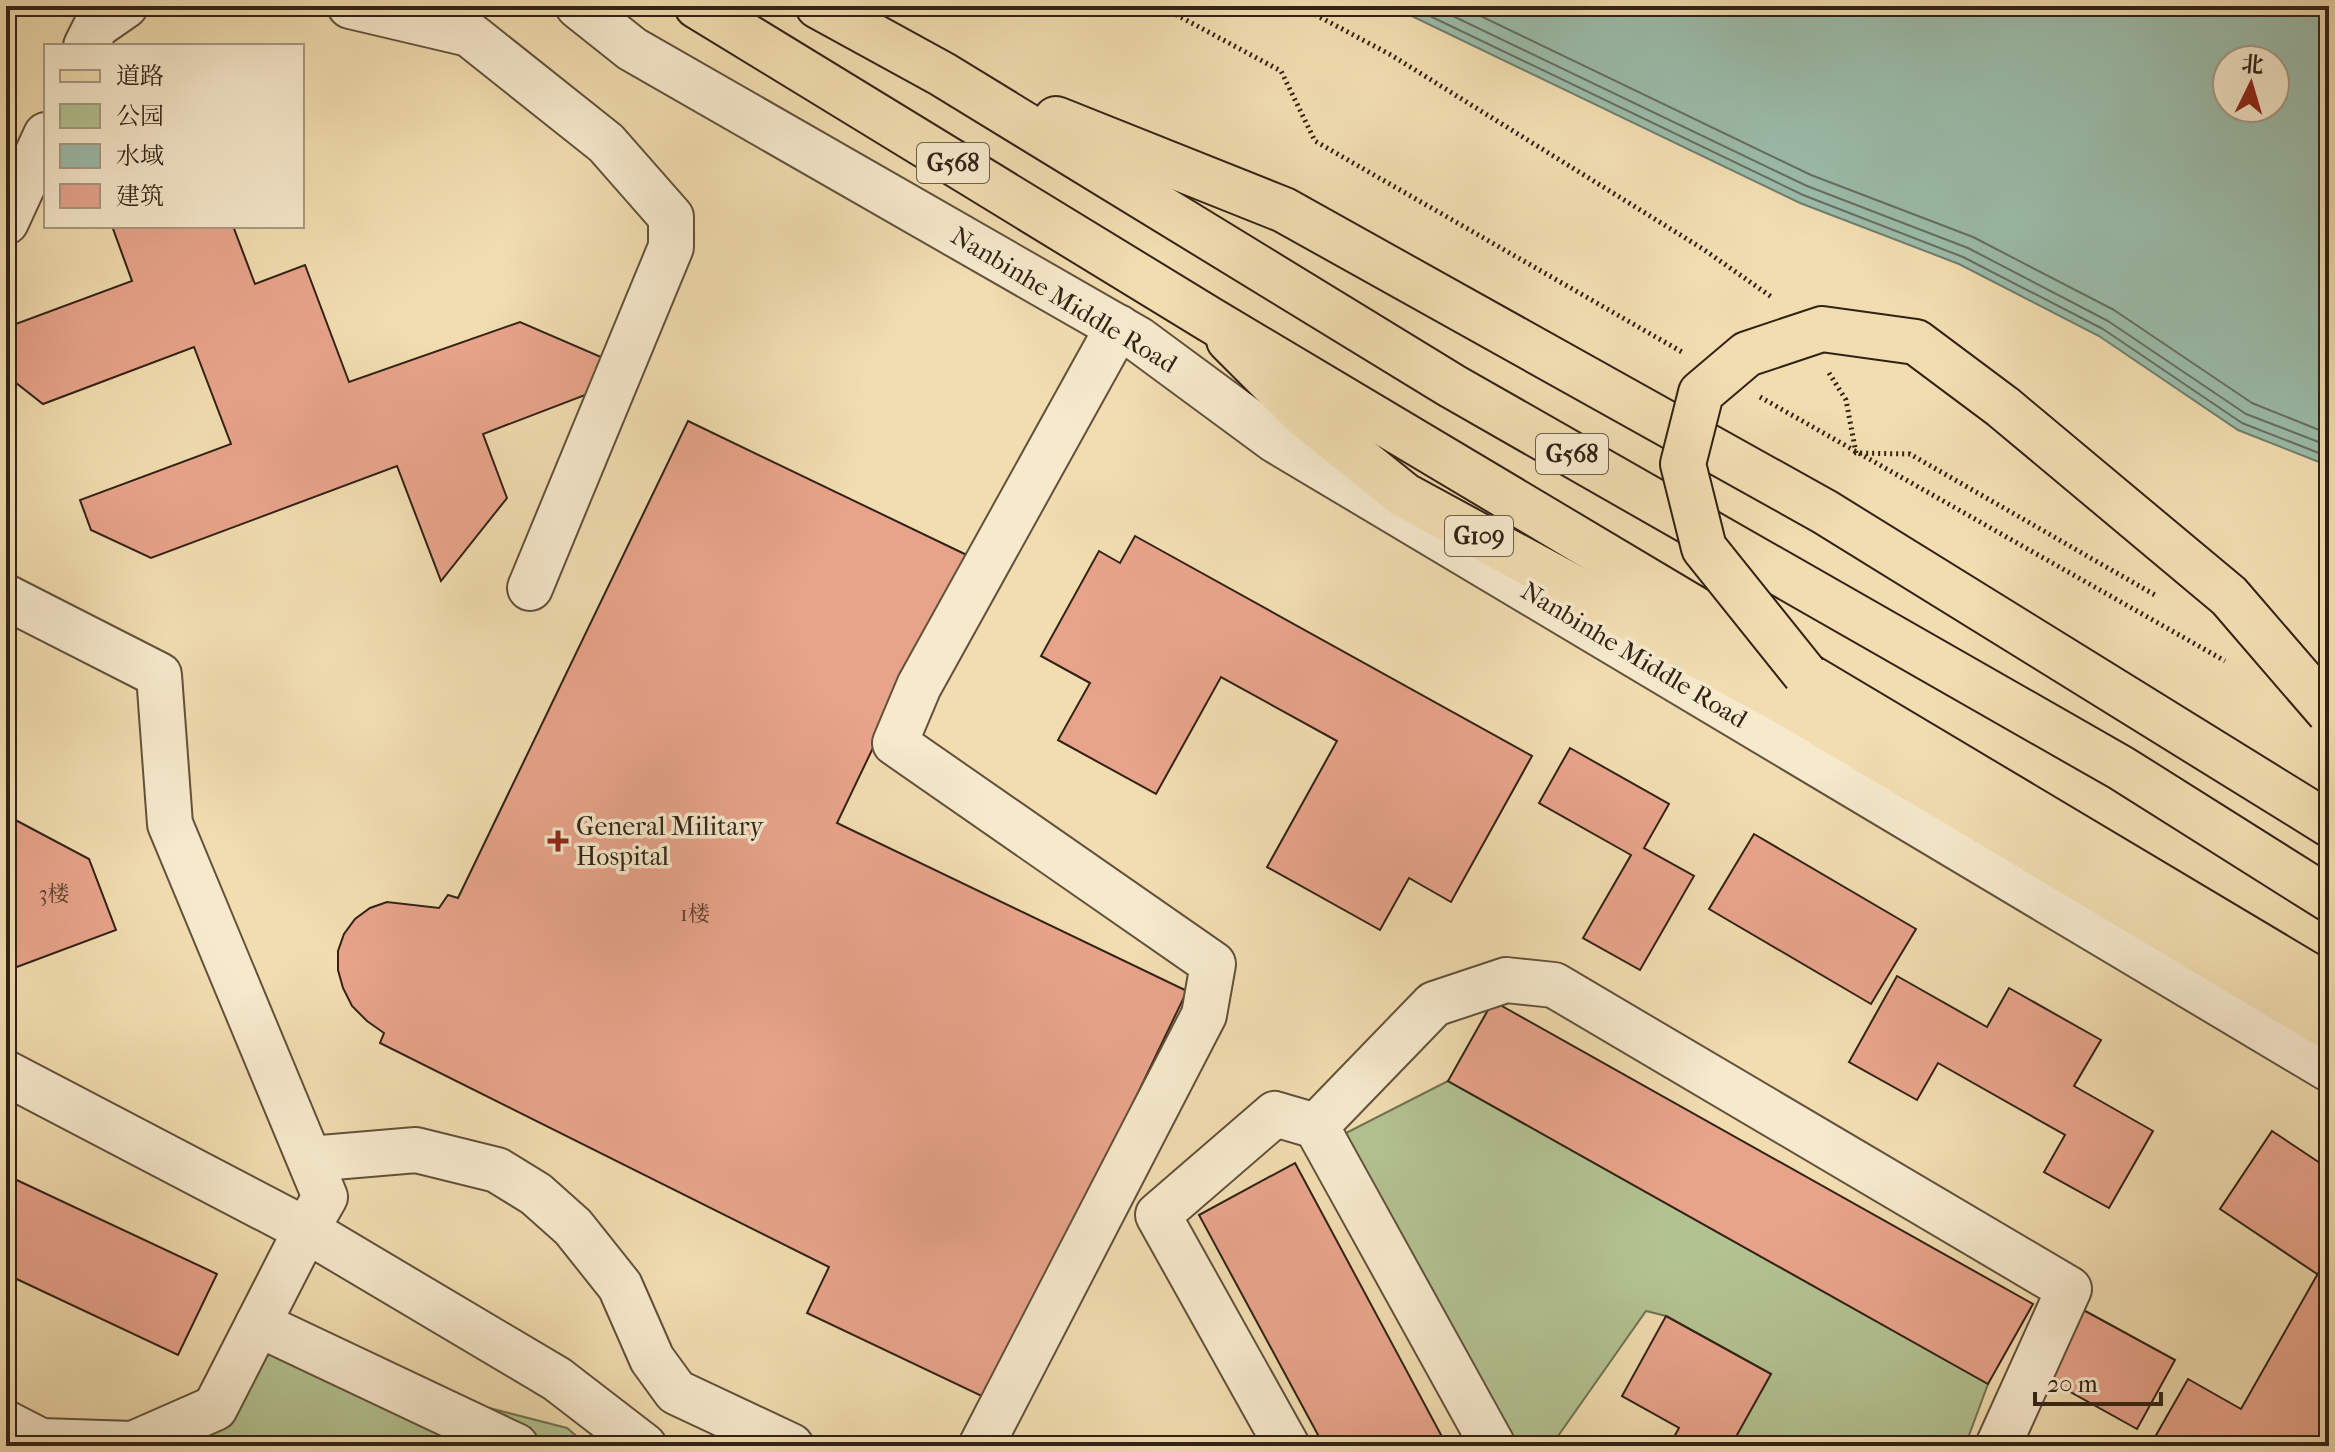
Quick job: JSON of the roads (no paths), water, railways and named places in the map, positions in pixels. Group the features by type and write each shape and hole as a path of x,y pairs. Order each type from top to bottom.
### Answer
{"main road":[{"name":"G568","path":"697,6 1209,319 1795,688 2329,987"},
{"name":"G568","path":"818,6 942,74 1452,386 2121,768 2329,899"},
{"path":"942,74 1284,210 1825,512 2329,824"},
{"path":"2329,712 2229,596 2003,407 1916,342 1822,329 1747,354 1701,393 1683,464 1704,548 1795,688 2329,1027"}],"street":[{"path":"87,44 96,26 125,6"},
{"path":"350,6 448,17 606,143 671,217 671,247 530,588"},
{"name":"Nanbinhe Middle Road","path":"578,6 632,49 1138,339 1275,440 2329,1069"},
{"path":"6,222 27,164"},
{"path":"981,1446 1204,1015 1213,964 895,743 919,686 1118,327"},
{"path":"6,597 159,675 170,824 325,1197 215,1408 133,1445 41,1441 6,1423"},
{"path":"1316,1126 1434,1004 1506,980 1554,985 2069,1289 1998,1446"},
{"path":"6,1073 306,1230 557,1379 644,1446"},
{"path":"1287,1446 1158,1215 1275,1114 1316,1126 1493,1446"},
{"path":"310,1159 416,1150 497,1170 536,1194 573,1227 620,1286 652,1359 676,1392 791,1446"},
{"path":"258,1324 516,1446"}],"water":[{"path":"1391,6 2329,6 2329,466 2238,430 2099,336 1959,264 1800,203"}],"place":[{"name":"General Military Hospital","path":"558,841"}]}
